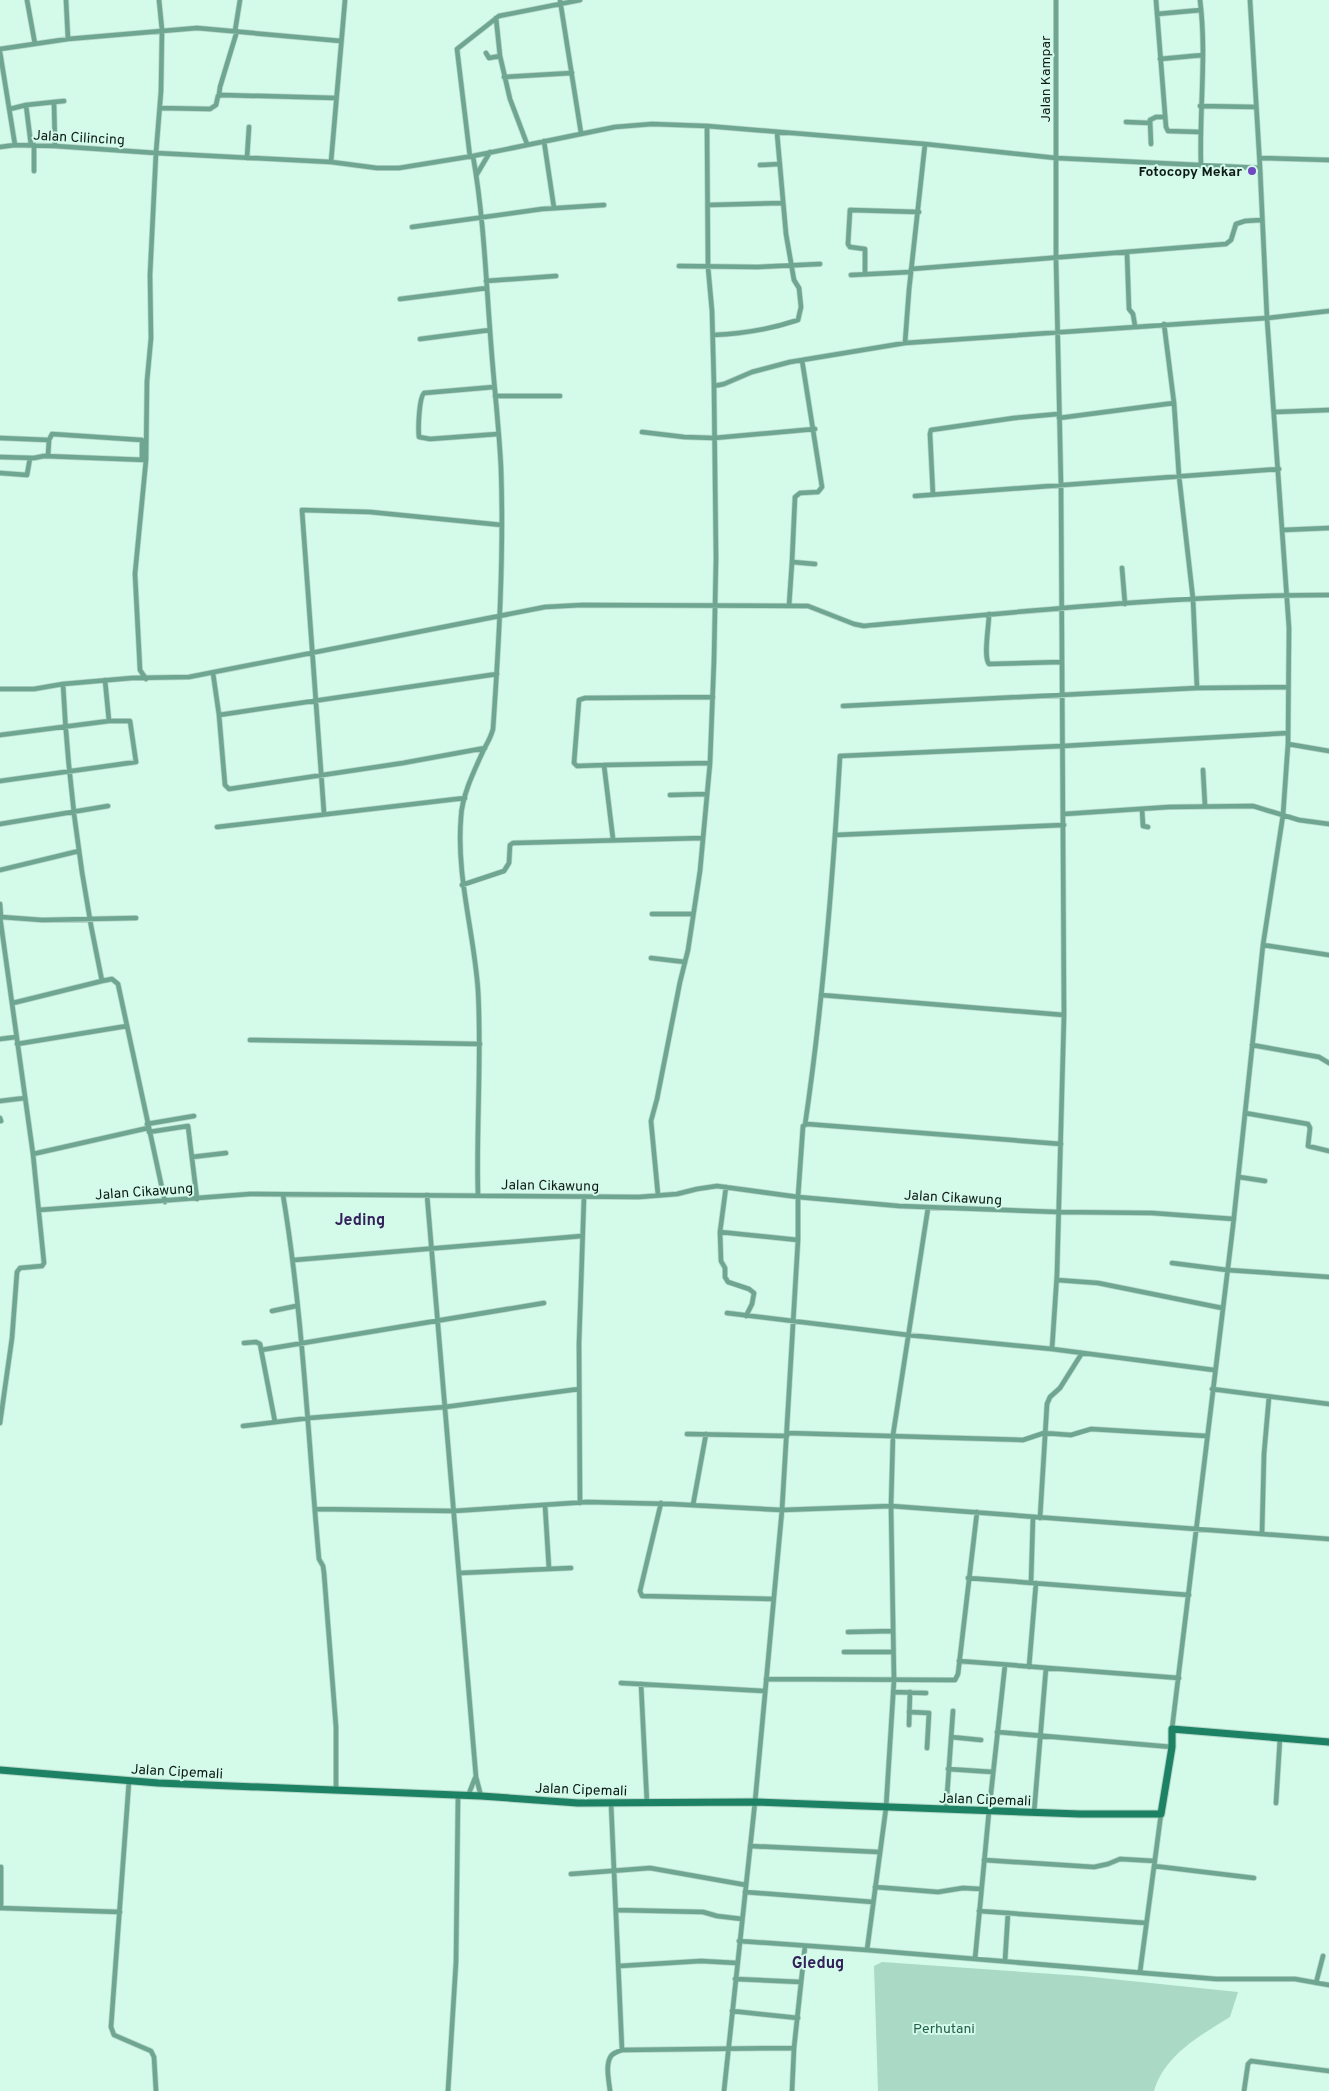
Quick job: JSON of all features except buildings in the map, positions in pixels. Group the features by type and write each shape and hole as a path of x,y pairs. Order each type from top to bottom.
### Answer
{"main road":[{"path":"1161,1814 1172,1747 1172,1729 1329,1742"},
{"name":"Jalan Cipemali","path":"0,1770 129,1781 481,1796 578,1804 755,1802 946,1810 1161,1814"}],"street":[{"path":"27,0 36,44"},
{"path":"66,0 68,38"},
{"path":"146,679 140,670 135,574 151,338 150,275 160,108 162,30 159,0"},
{"path":"160,108 210,109 216,105 236,31 240,0"},
{"path":"331,162 345,0"},
{"path":"478,1195 480,1044 473,944 462,885 461,818 465,798 485,748 491,738 493,729 500,615 502,524 498,434 481,217 456,51 496,18 560,2 580,0"},
{"name":"Jalan Kampar","path":"1052,1349 1057,1280 1064,1015 1064,814 1060,608 1061,485 1056,259 1056,0"},
{"path":"1156,0 1166,127 1168,131 1200,132"},
{"path":"1200,0 1203,55 1200,106 1201,166"},
{"path":"1172,1729 1214,1370 1239,1177 1263,945 1283,815 1288,744 1289,628 1267,318 1261,220 1260,158 1250,0"},
{"path":"560,2 581,133"},
{"path":"1157,14 1201,10"},
{"path":"496,18 504,77 527,144"},
{"path":"15,145 0,51 68,38 197,28 341,41"},
{"path":"486,53 489,58 500,56"},
{"path":"1160,59 1203,55"},
{"path":"504,77 572,73"},
{"path":"219,95 336,98"},
{"path":"10,109 26,105 64,101"},
{"path":"54,102 55,146"},
{"path":"26,105 34,171"},
{"path":"1200,106 1256,107"},
{"path":"1151,144 1150,123 1152,118 1165,117"},
{"path":"1126,122 1150,123"},
{"name":"Jalan Cilincing","path":"0,147 15,145 55,146 331,162 378,168 411,168 632,124 707,126 925,144 1056,158 1260,168"},
{"path":"658,1196 650,1121 657,1099 685,962 703,838 710,763 716,606 714,386 713,335 708,267 707,126"},
{"path":"247,158 249,127"},
{"path":"713,335 735,334 798,320 800,308 799,288 794,280 783,203 777,133"},
{"path":"544,141 554,208"},
{"path":"905,343 925,144"},
{"path":"476,175 490,152"},
{"path":"1260,158 1329,160"},
{"path":"760,165 780,164"},
{"path":"708,206 783,203"},
{"path":"412,227 554,208 604,205"},
{"path":"866,274 865,249 850,247 848,244 850,210 919,212"},
{"path":"851,275 1226,244 1231,240 1236,224 1245,221 1261,220"},
{"path":"1127,253 1129,309 1133,314 1135,326"},
{"path":"679,266 758,267 820,264"},
{"path":"486,281 556,276"},
{"path":"400,299 487,288"},
{"path":"714,386 759,370 790,362 905,343 1267,318 1329,311"},
{"path":"1164,324 1174,403 1179,476 1193,600 1197,688"},
{"path":"420,340 490,330"},
{"path":"789,606 795,496 800,493 818,492 822,489 802,360"},
{"path":"494,387 424,393 420,398 418,429 419,436 430,440 498,434"},
{"path":"495,396 560,396"},
{"path":"933,494 931,430 1014,418 1058,416 1174,403"},
{"path":"1275,412 1329,410"},
{"path":"642,432 714,438 814,429"},
{"path":"46,456 47,439 52,434 139,439 143,442 144,460"},
{"path":"0,438 47,439"},
{"path":"0,456 144,460"},
{"path":"0,473 27,475 30,458"},
{"path":"915,496 1279,469"},
{"path":"324,813 302,510 370,512 502,524"},
{"path":"1283,530 1329,528"},
{"path":"792,562 815,564"},
{"path":"1122,568 1125,604"},
{"path":"0,689 34,689 63,684 132,678 189,677 545,607 582,605 813,607 854,624 864,626 1060,608 1286,595 1329,595"},
{"path":"989,614 989,634 985,655 989,664 1061,662"},
{"path":"132,678 140,670"},
{"path":"213,673 227,788 403,763 485,748"},
{"path":"219,715 497,674"},
{"path":"105,680 109,721"},
{"path":"63,684 72,812 102,981"},
{"path":"843,706 1197,688 1288,687"},
{"path":"710,763 577,766 574,763 579,700 585,698 713,696"},
{"path":"0,781 136,762 130,721 109,721 2,735"},
{"path":"724,2091 755,1802 782,1510 794,1322 798,1197 803,1127 805,1124 821,995 836,835 840,756 1288,733"},
{"path":"1288,744 1329,751"},
{"path":"604,765 613,839"},
{"path":"1203,770 1205,806"},
{"path":"670,795 707,794"},
{"path":"217,827 465,798"},
{"path":"0,824 108,806"},
{"path":"1064,814 1142,808 1253,806 1266,808 1299,820 1329,824"},
{"path":"1142,808 1143,826 1148,827"},
{"path":"836,835 1064,825"},
{"path":"462,885 504,871 509,863 510,846 513,843 703,838"},
{"path":"0,870 80,852"},
{"path":"0,904 0,917 40,1210 44,1263 42,1266 20,1268 17,1272 14,1322 0,1422"},
{"path":"652,914 693,914"},
{"path":"0,917 90,920 136,918"},
{"path":"1263,945 1329,955"},
{"path":"651,958 685,962"},
{"path":"13,1003 112,979 118,984 165,1202"},
{"path":"821,995 1064,1015"},
{"path":"17,1044 127,1026"},
{"path":"0,1039 16,1037"},
{"path":"250,1040 480,1044"},
{"path":"1252,1045 1319,1057 1329,1063"},
{"path":"0,1102 25,1098"},
{"path":"1245,1114 1308,1124 1310,1128 1307,1145 1329,1151"},
{"path":"33,1154 194,1116"},
{"path":"805,1124 1061,1144"},
{"path":"148,1128 187,1125 197,1199"},
{"path":"192,1156 226,1153"},
{"path":"1239,1177 1265,1181"},
{"name":"Jalan Cikawung","path":"40,1210 165,1202 250,1194 658,1196 682,1193 710,1186 798,1197 928,1208 1152,1213 1234,1219"},
{"path":"726,1187 720,1232 721,1261 725,1268 726,1280 728,1282 750,1289 754,1293 746,1316"},
{"path":"283,1195 294,1260 296,1306 309,1418 319,1559 324,1573 336,1727 336,1791"},
{"path":"427,1195 476,1777 481,1796"},
{"path":"580,1503 584,1197"},
{"path":"866,1950 886,1808 894,1680 891,1506 894,1435 928,1208"},
{"path":"720,1232 798,1240"},
{"path":"294,1260 582,1236"},
{"path":"1172,1263 1227,1270 1329,1277"},
{"path":"1057,1280 1098,1283 1222,1308"},
{"path":"261,1350 544,1303"},
{"path":"272,1311 296,1306"},
{"path":"726,1313 908,1335 1052,1349 1214,1370"},
{"path":"244,1343 258,1342 274,1422"},
{"path":"1040,1518 1044,1433 1048,1400 1060,1388 1082,1353"},
{"path":"243,1426 309,1418 445,1407 580,1389"},
{"path":"1212,1389 1329,1404"},
{"path":"1262,1534 1264,1454 1269,1397"},
{"path":"687,1434 894,1435 1023,1440 1044,1433 1070,1435 1091,1429 1100,1429 1207,1436"},
{"path":"693,1505 706,1434"},
{"path":"316,1509 454,1510 580,1503 661,1503 782,1510 891,1506 1329,1540"},
{"path":"661,1503 640,1591 642,1596 774,1599"},
{"path":"545,1505 549,1569"},
{"path":"766,1679 954,1680 958,1674 977,1512"},
{"path":"1030,1582 1033,1517"},
{"path":"460,1573 571,1568"},
{"path":"968,1578 1189,1595"},
{"path":"1028,1667 1036,1583"},
{"path":"848,1632 893,1631"},
{"path":"844,1652 893,1652"},
{"path":"959,1661 1179,1678"},
{"path":"975,1959 1005,1665"},
{"path":"1034,1812 1046,1668"},
{"path":"621,1683 765,1691"},
{"path":"641,1684 647,1803"},
{"path":"893,1692 926,1693"},
{"path":"909,1725 910,1692"},
{"path":"946,1810 953,1711"},
{"path":"909,1712 929,1713 927,1748"},
{"path":"997,1732 1172,1747"},
{"path":"951,1738 981,1740"},
{"path":"1276,1803 1280,1738"},
{"path":"948,1769 993,1772"},
{"path":"468,1796 476,1777"},
{"path":"129,1781 112,2030 114,2035 151,2052 154,2057 156,2091"},
{"path":"448,2091 456,1962 458,1796"},
{"path":"611,1803 622,2050"},
{"path":"1140,1972 1161,1814"},
{"path":"750,1846 879,1852"},
{"path":"984,1860 1048,1865 1094,1866 1108,1864 1120,1859 1254,1878"},
{"path":"1,1868 0,1908 120,1912"},
{"path":"571,1874 650,1868 746,1885"},
{"path":"875,1888 938,1892 963,1888 981,1889"},
{"path":"745,1892 873,1902"},
{"path":"616,1910 704,1912 717,1916 742,1919"},
{"path":"979,1910 1146,1923"},
{"path":"1005,1961 1008,1913"},
{"path":"739,1941 1140,1972 1216,1980 1294,1980 1329,1985"},
{"path":"792,2091 794,2048 805,1946"},
{"path":"1316,1983 1323,1956"},
{"path":"619,1966 701,1961 737,1963"},
{"path":"735,1979 801,1982"},
{"path":"732,2011 798,2018"},
{"path":"610,2091 608,2072 610,2058 622,2050 794,2048"},
{"path":"1244,2091 1249,2062 1251,2061 1329,2071"}],"green space":[{"name":"Perhutani","path":"882,1962 1082,1976 1238,1992 1230,2017 1196,2039 1175,2056 1166,2066 1154,2091 878,2091 874,1966"}],"place":[{"name":"Fotocopy Mekar","path":"1252,171"}],"district":[{"name":"Jeding","path":"360,1219"},
{"name":"Gledug","path":"818,1962"}]}
